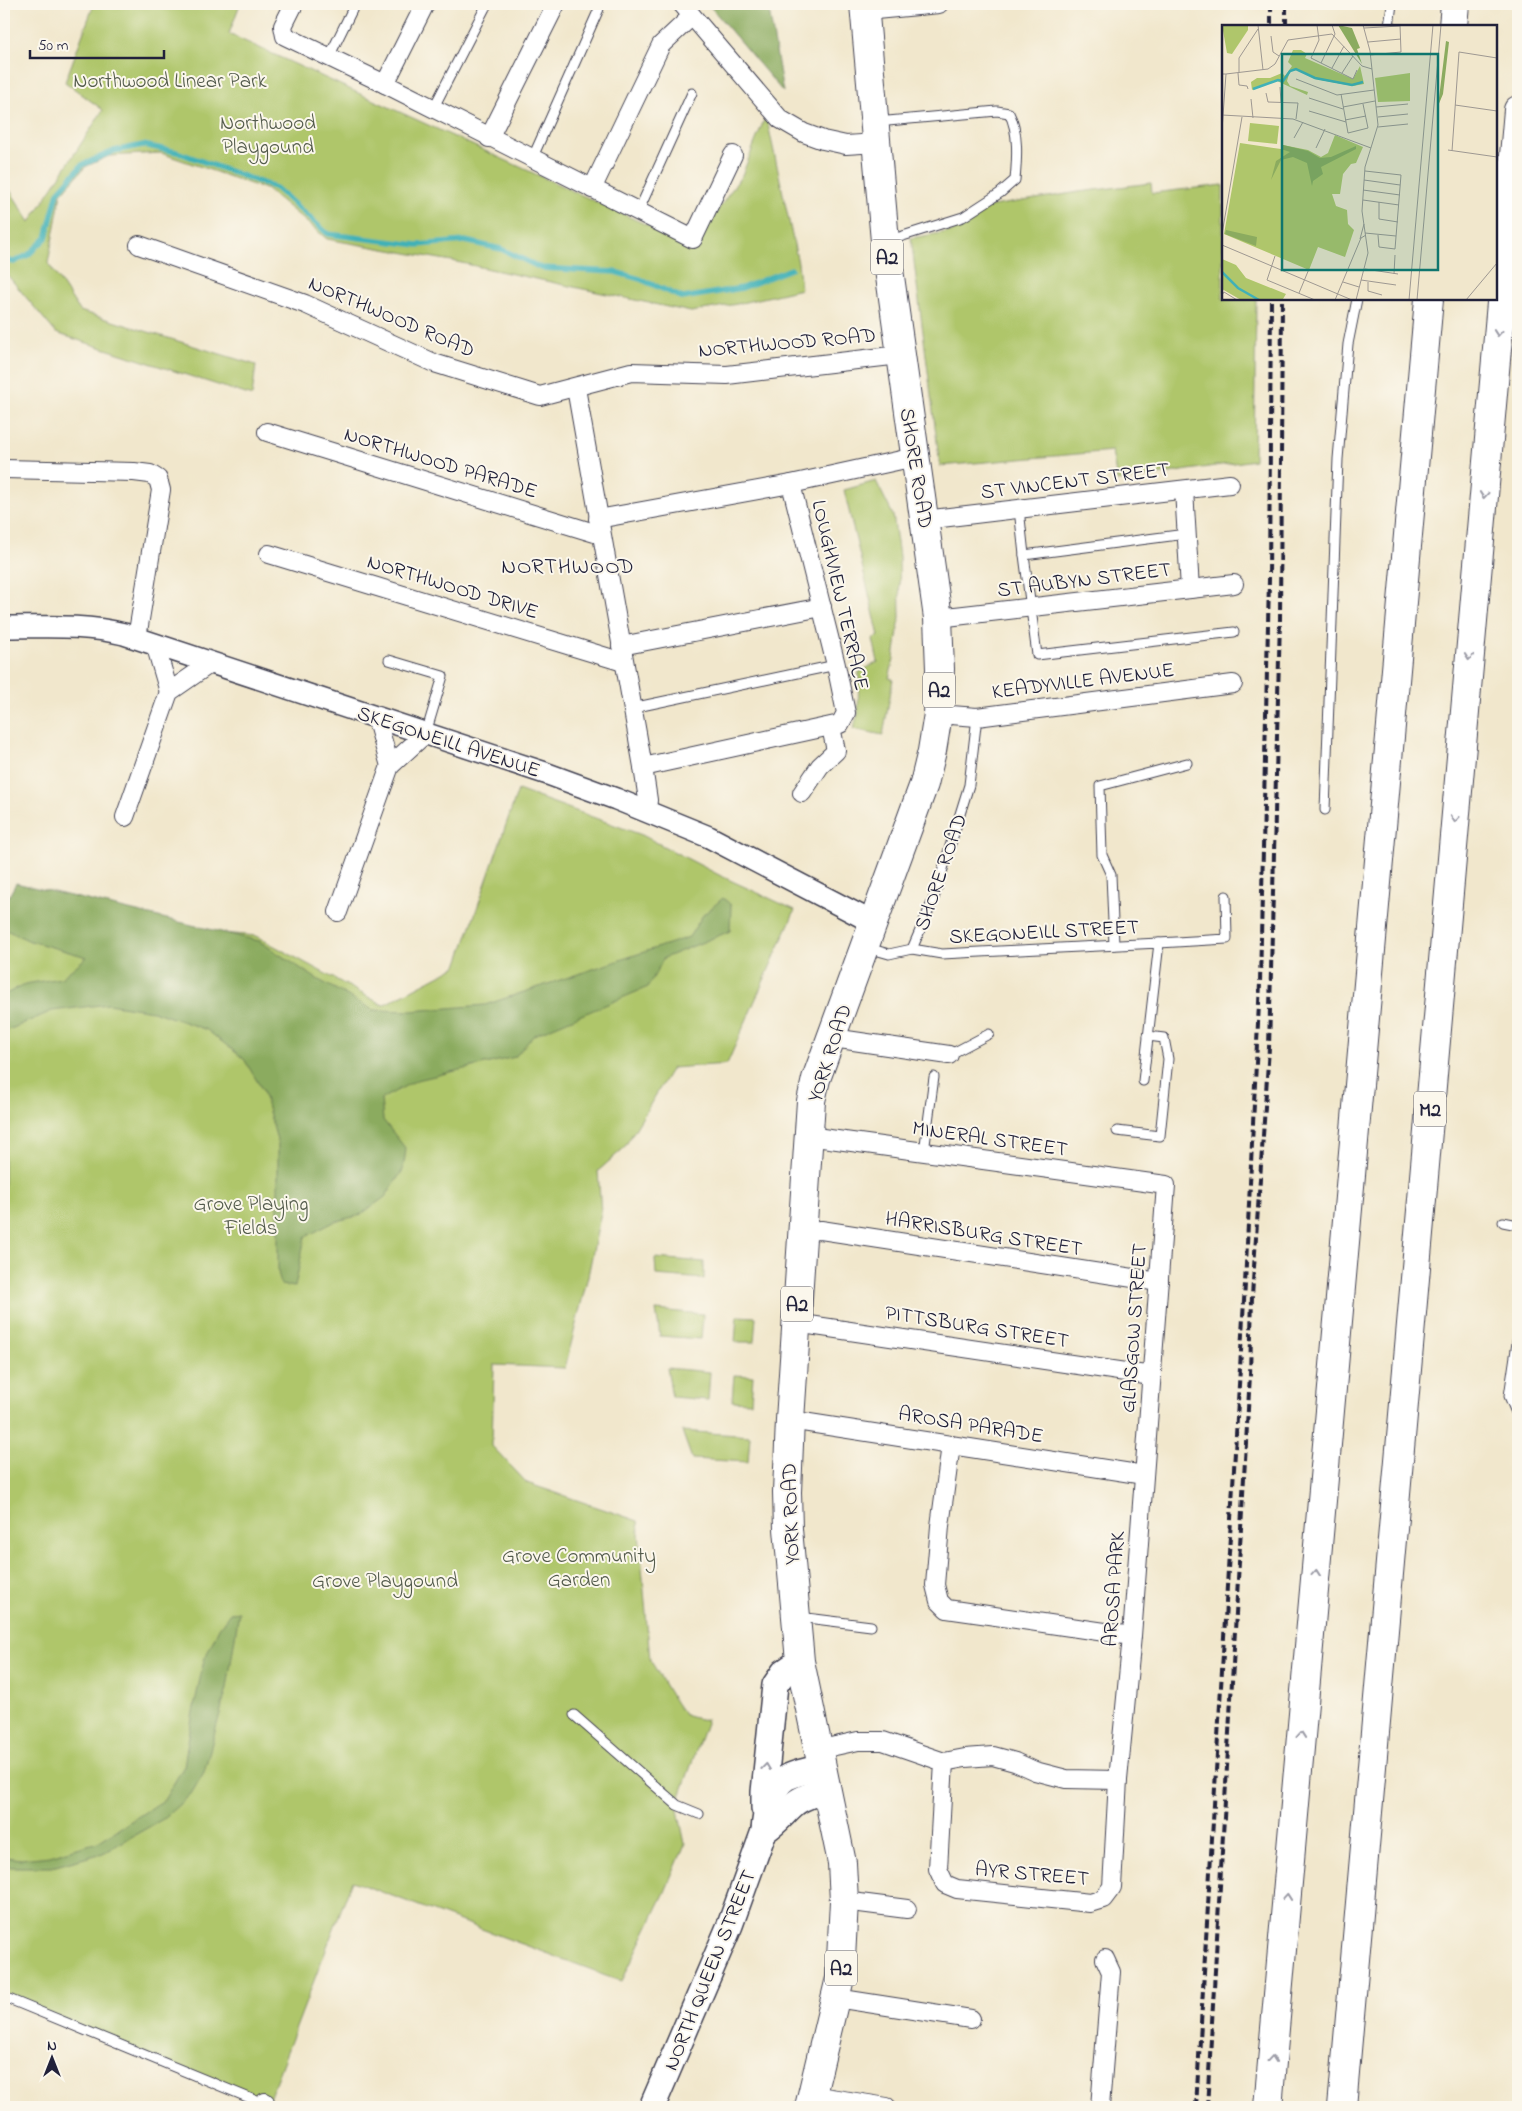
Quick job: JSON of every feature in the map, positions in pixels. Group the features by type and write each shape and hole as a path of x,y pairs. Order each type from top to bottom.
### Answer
{"main road":[{"path":"1453,25 1455,4"},
{"name":"SHORE ROAD","path":"865,7 885,242 938,618 940,669 938,714 924,784 869,935"},
{"name":"M2","path":"1342,2107 1518,110"},
{"path":"1268,2107 1429,300"},
{"name":"YORK ROAD","path":"810,2101 836,1998 842,1961 844,1901 842,1864 800,1661 787,1492 790,1420 808,1136 813,1090 869,935"},
{"path":"765,1824 764,1792 775,1685 784,1672 800,1661"},
{"name":"NORTH QUEEN STREET","path":"652,2107 730,1925 765,1824 776,1824 793,1804 801,1799 821,1769"}],"street":[{"path":"294,4 283,26 285,36 385,84 693,239 732,155"},
{"path":"385,84 425,4"},
{"path":"489,138 556,4"},
{"path":"865,7 939,4"},
{"path":"592,189 661,45 687,10 780,119 804,133 823,140 846,145 876,133"},
{"name":"NORTHWOOD ROAD","path":"139,245 305,304 434,363 540,396 632,372 727,375 900,355"},
{"path":"576,388 643,767 648,800 647,811"},
{"name":"NORTHWOOD PARADE","path":"267,432 600,527 915,457"},
{"path":"4,469 134,472 150,474 158,479 161,490 146,641 169,692"},
{"name":"LOUGHVIEW TERRACE","path":"792,484 846,713 840,724 831,727"},
{"name":"ST VINCENT STREET","path":"924,520 1230,484"},
{"path":"1184,490 1190,589"},
{"name":"NORTHWOOD DRIVE","path":"269,554 622,654 822,608"},
{"name":"ST AUBYN STREET","path":"938,618 1234,584"},
{"name":"SKEGONEILL AVENUE","path":"4,627 114,631 584,786 709,837 869,935"},
{"path":"124,817 169,692 211,663"},
{"name":"KEADYVILLE AVENUE","path":"938,714 977,717 1233,684"},
{"path":"376,717 390,766"},
{"path":"643,767 831,727 836,750 820,766 802,793"},
{"path":"338,912 390,766 425,734"},
{"path":"833,1038 949,1055"},
{"name":"MINERAL STREET","path":"808,1136 1166,1185"},
{"name":"GLASGOW STREET","path":"1144,1475 1166,1185"},
{"name":"HARRISBURG STREET","path":"802,1231 821,1230 1159,1282"},
{"name":"PITTSBURG STREET","path":"796,1323 1152,1376"},
{"name":"AROSA PARADE","path":"790,1420 1144,1475"},
{"path":"951,1445 940,1526 935,1585 939,1600 947,1609 1132,1636"},
{"name":"AROSA PARK","path":"1126,1706 1144,1475"},
{"name":"AYR STREET","path":"944,1762 938,1869 946,1884 957,1889 995,1894 1090,1903 1103,1899 1112,1887 1118,1780 1126,1706"},
{"path":"821,1769 858,1741 883,1741 944,1762 964,1758 994,1756 1015,1762 1035,1772 1066,1779 1118,1780"},
{"path":"844,1901 907,1910"},
{"path":"1100,2107 1111,1972 1105,1959"},
{"path":"836,1998 971,2019"},
{"path":"810,2101 887,2107"}],"lane":[{"path":"329,57 355,4"},
{"path":"433,109 487,4"},
{"path":"532,159 599,9 595,4"},
{"path":"1389,25 1392,4"},
{"path":"638,212 692,93"},
{"path":"876,133 997,111 1009,113 1014,122 1015,180 1000,193 963,217 885,242"},
{"path":"1326,810 1338,459 1348,344 1358,300"},
{"path":"1019,509 1037,655 1234,632"},
{"path":"1024,555 1186,534"},
{"path":"390,660 443,676 425,734"},
{"path":"632,708 836,665"},
{"name":"SHORE ROAD","path":"869,935 889,954 912,949 934,898 969,785 977,717"},
{"path":"1114,945 1111,874 1102,855 1100,786 1187,763"},
{"path":"1159,943 1227,939 1226,896"},
{"name":"SKEGONEILL STREET","path":"912,949 942,954 1159,943 1143,1081"},
{"path":"949,1055 989,1034"},
{"path":"1117,1131 1160,1136 1168,1060 1164,1038 1148,1036"},
{"path":"924,1152 934,1077"},
{"path":"1503,1222 1518,1225"},
{"path":"1518,1336 1508,1396 1515,1410 1518,1410"},
{"path":"796,1617 870,1626"},
{"path":"574,1715 677,1806 699,1814"},
{"path":"4,1996 263,2104"}],"green space":[{"name":"Northwood Linear Park","path":"94,4 240,4 229,34 693,246 742,175 766,115 798,263 801,289 737,304 691,312 452,261 327,239 268,190 161,153 109,156 85,167 61,194 48,263 80,311 256,365 252,396 56,333 4,271 4,181 30,222 103,110 65,82"},
{"path":"708,4 745,4 746,7 768,4 783,92"},
{"path":"1151,183 1152,193 1222,185 1222,300 1256,300 1254,460 1117,481 1112,451 940,466 911,238 953,231 986,207"},
{"path":"876,481 893,515 899,556 900,617 894,659 889,678 893,679 883,735 853,729 858,714 859,672 878,662 873,639 879,636 844,490"},
{"name":"Grove Playing Fields","path":"518,790 642,835 721,876 795,910 727,1064 672,1068 624,1148 598,1171 601,1212 588,1276 565,1368 494,1365 492,1446 527,1483 638,1521 650,1660 683,1713 689,1717 707,1720 677,1805 685,1844 665,1892 622,1981 352,1881 267,2104 4,1998 4,905 181,929 256,936 383,1005 457,966"},
{"path":"16,883 259,941 317,979 373,1010 411,1011 485,1005 689,937 703,915 723,898 731,905 730,931 664,958 648,987 534,1035 515,1057 417,1080 381,1099 383,1120 406,1149 403,1170 385,1197 360,1215 334,1222 305,1237 295,1287 281,1285 278,1272 278,1143 263,1091 244,1059 207,1030 153,1011 108,1004 52,1011 4,1032 4,995 25,984 61,978 87,957 30,941 4,929 4,905"},
{"path":"655,1258 704,1262 704,1279 656,1275"},
{"path":"656,1310 703,1314 701,1339 660,1336"},
{"path":"737,1316 756,1317 754,1342 735,1342"},
{"path":"667,1368 710,1372 708,1400 672,1397"},
{"path":"734,1375 753,1376 751,1402 732,1401"},
{"path":"682,1431 750,1436 748,1462 692,1459"},
{"path":"239,1612 227,1688 204,1772 191,1794 163,1819 103,1853 52,1867 4,1867 4,1857 21,1859 50,1856 98,1842 164,1800 184,1766 204,1660 219,1628 230,1613"}],"waterway":[{"path":"4,260 14,262 28,255 46,238 58,192 82,165 114,151 143,145 177,152 276,188 328,234 418,245 465,241 501,249 541,268 615,272 640,279 683,298 742,288 791,269"}],"railway":[{"path":"1271,4 1271,25"},
{"path":"1286,4 1286,25"},
{"path":"1196,2107 1245,1284 1260,983 1269,580 1271,300"},
{"path":"1207,2107 1250,1375 1252,1296 1269,1048 1280,619 1282,300"}],"district":[{"name":"NORTHWOOD","path":"568,565"}],"park label":[{"name":"Northwood Playgound","path":"268,134"},
{"name":"Grove Community Garden","path":"579,1567"},
{"name":"Grove Playgound","path":"385,1580"}]}
